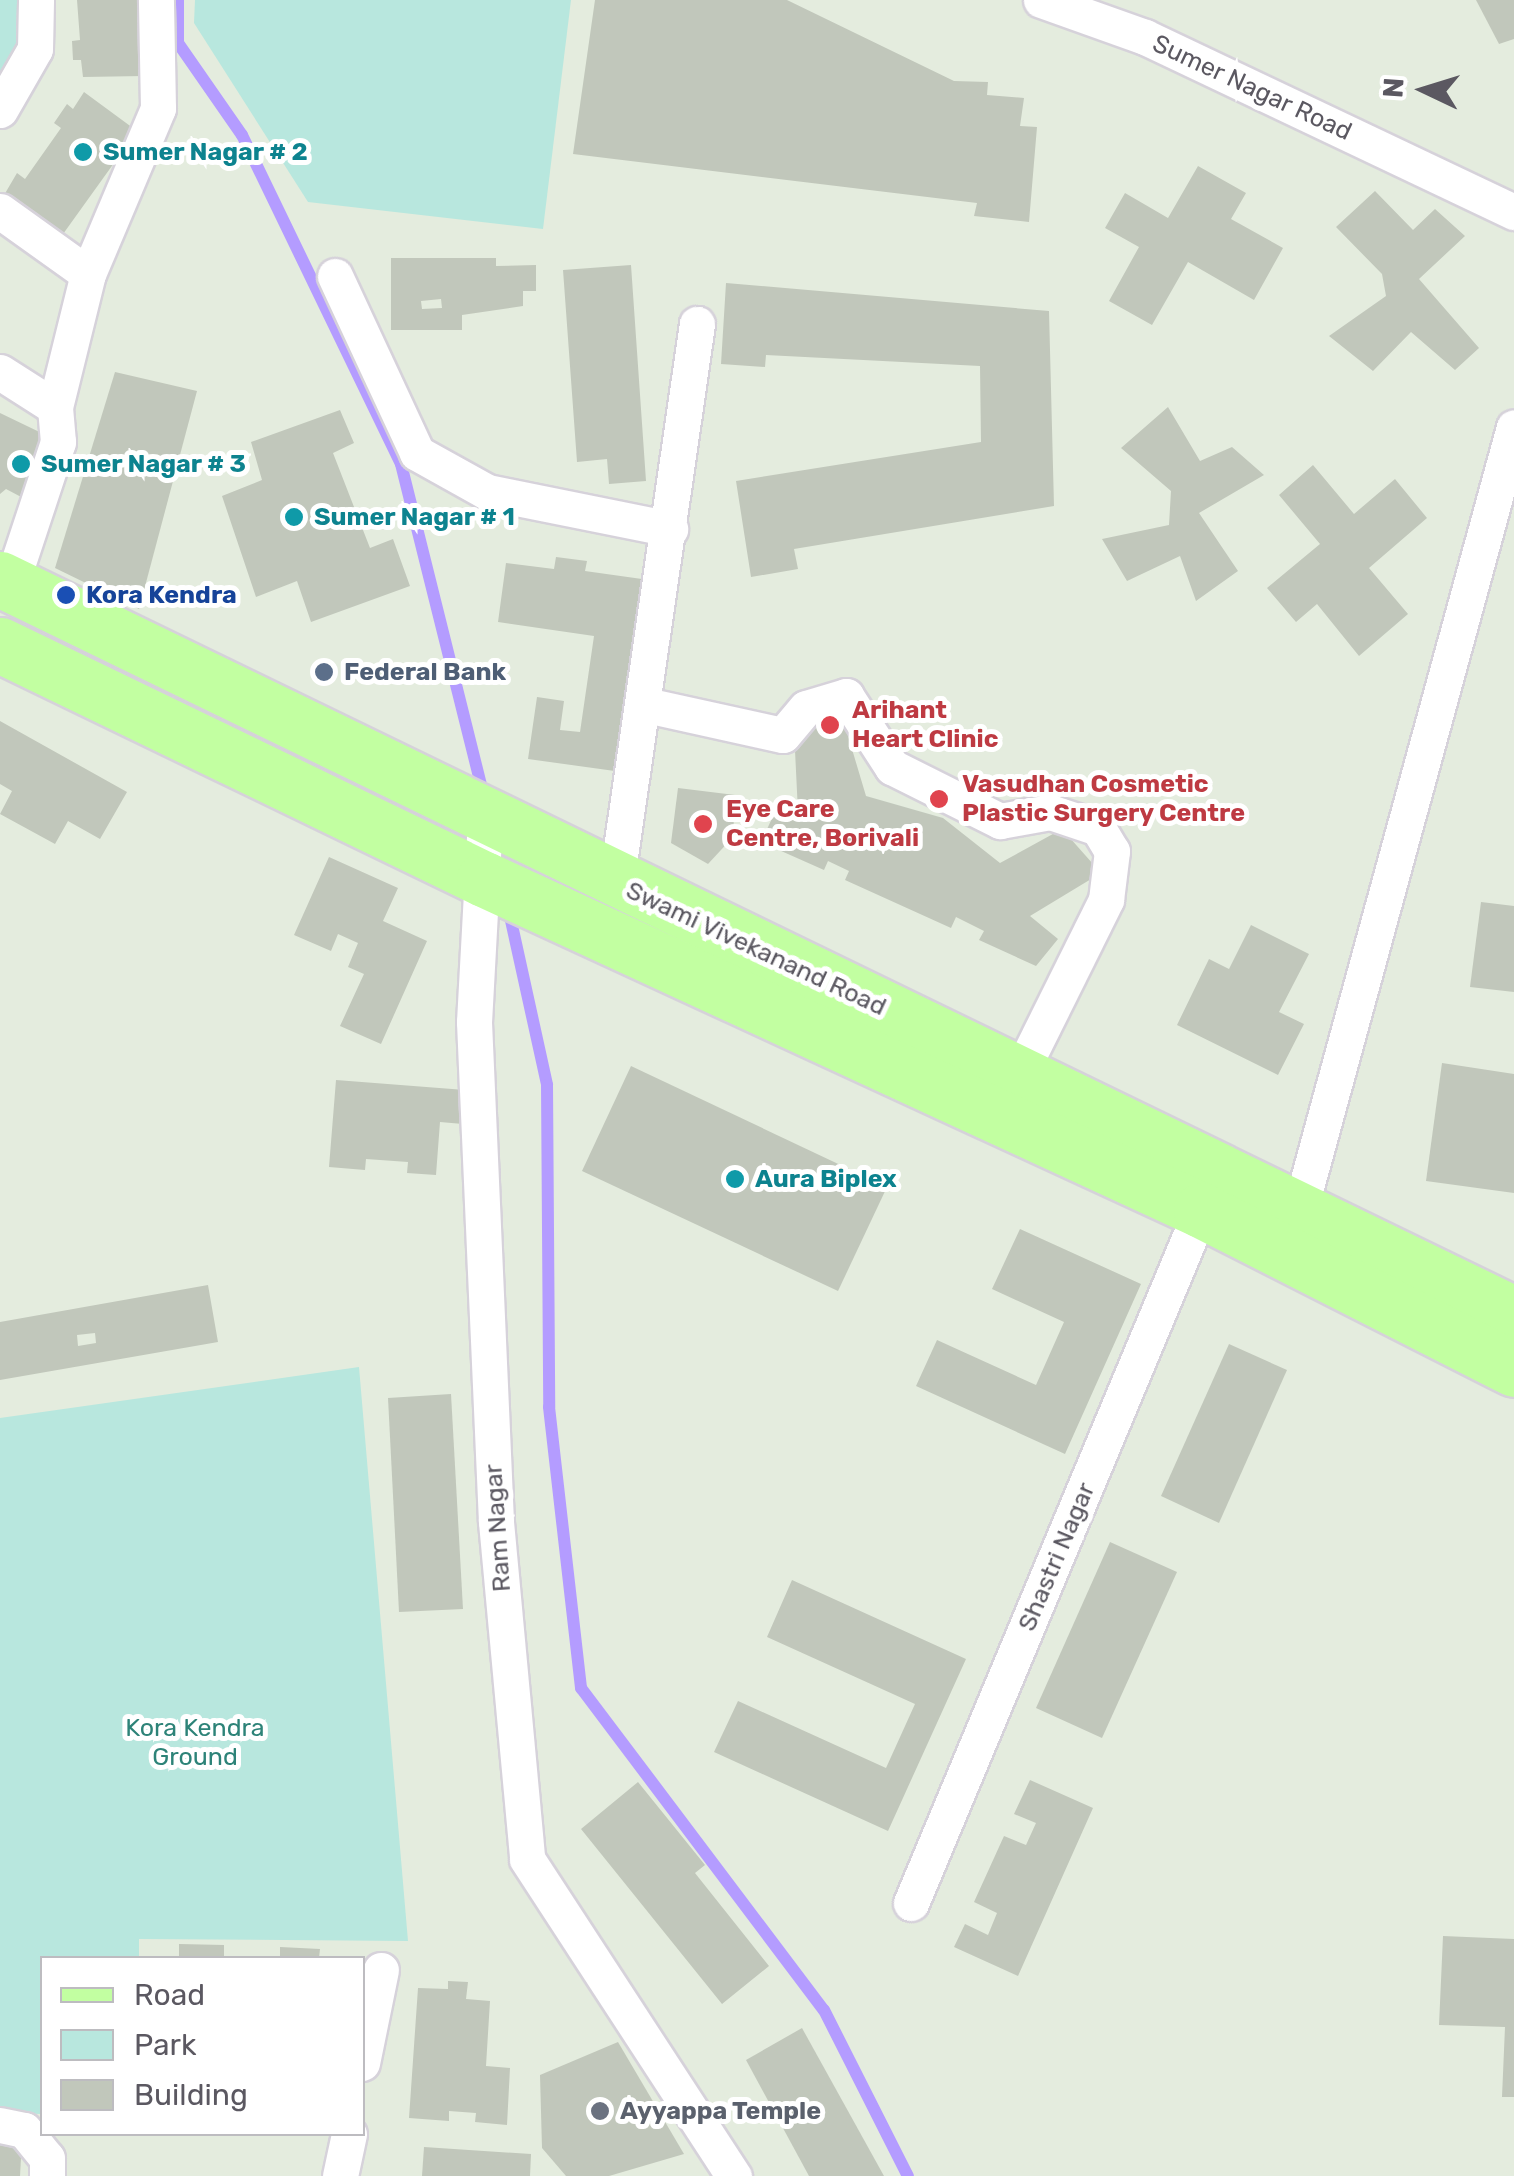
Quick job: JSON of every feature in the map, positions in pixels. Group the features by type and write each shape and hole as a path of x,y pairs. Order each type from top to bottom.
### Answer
{"main road":[{"name":"Swami Vivekanand Road","path":"5,582 616,883 1020,1073 1294,1229 1514,1369"},
{"name":"Swami Vivekanand Road","path":"0,645 498,885 1201,1210 1294,1229 1514,1314"}],"street":[{"path":"0,110 35,49 36,0"},
{"path":"5,582 58,442 55,407 88,274 158,108 156,0"},
{"name":"Sumer Nagar Road","path":"1040,0 1082,7 1514,212"},
{"path":"0,210 88,274"},
{"path":"335,276 417,454 487,492 670,529"},
{"path":"616,883 646,705 697,324"},
{"path":"0,372 55,407"},
{"path":"1294,1229 1514,427"},
{"path":"646,705 783,734 806,708 846,696 892,767 1000,821 1050,812 1098,828 1112,850 1106,900 1020,1073"},
{"name":"Ram Nagar","path":"497,825 498,885 474,1022 496,1522 527,1859 734,2176"},
{"name":"Shastri Nagar","path":"911,1903 1201,1210"},
{"path":"365,2049 381,1970"},
{"path":"0,2125 24,2130 48,2158 46,2176"},
{"path":"340,2176 348,2136"}],"green space":[{"path":"0,0 20,0 21,44 0,80"},
{"path":"195,0 571,0 543,229 308,202 194,23"},
{"name":"Kora Kendra Ground","path":"359,1367 408,1941 139,1939 139,1956 40,1956 40,2114 0,2113 0,1418"}],"building":[{"name":"Sumer Nagar # 2","path":"77,0 143,0 143,76 83,77 81,60 73,60 72,41 80,40"},
{"path":"595,0 787,0 954,81 988,82 987,95 1024,98 1020,126 1037,127 1029,222 974,216 977,203 573,154"},
{"path":"1476,0 1514,0 1514,39 1499,44"},
{"name":"Sumer Nagar # 2","path":"84,92 137,131 53,248 0,202 17,173 25,179 61,128 54,123 67,104 73,109"},
{"path":"1198,166 1246,193 1231,219 1283,248 1254,300 1188,262 1152,325 1109,301 1139,247 1105,228 1125,193 1168,218"},
{"path":"1375,191 1413,230 1435,209 1465,236 1419,279 1479,348 1455,370 1411,332 1373,371 1329,336 1386,296 1382,274 1336,227"},
{"path":"391,258 496,258 496,266 536,265 536,291 523,291 523,306 462,315 462,330 391,330","holes":["441,299 442,308 422,309 421,301"]},
{"path":"631,265 646,481 609,484 607,459 577,462 563,270"},
{"path":"726,283 1049,311 1054,506 794,549 798,569 751,577 736,481 981,442 980,366 766,355 765,367 721,364"},
{"path":"115,372 197,391 139,609 55,568"},
{"path":"1168,407 1200,461 1232,447 1264,475 1199,513 1238,571 1196,601 1180,556 1127,581 1102,539 1169,525 1171,491 1121,448"},
{"name":"Sumer Nagar # 1","path":"340,410 354,443 333,453 370,548 393,539 410,586 311,622 297,581 256,597 222,496 262,480 251,442"},
{"name":"Sumer Nagar # 3","path":"0,413 54,439 25,499 6,489 0,494"},
{"path":"1313,465 1354,514 1395,479 1427,518 1369,568 1408,614 1359,656 1317,604 1296,622 1267,588 1320,544 1279,495"},
{"path":"556,557 587,561 585,571 649,580 622,772 528,759 537,697 564,701 560,730 580,732 594,636 498,622 506,563 554,569"},
{"path":"843,719 866,796 943,818 1000,863 1062,829 1101,873 1030,916 1058,939 1036,966 979,940 984,931 956,917 951,928 845,880 849,871 828,861 824,870 761,842 776,810 798,812 794,730"},
{"path":"0,721 127,792 100,839 68,821 55,844 0,814 12,791 0,784"},
{"path":"678,788 735,795 733,837 708,864 671,843"},
{"path":"329,857 398,888 383,921 427,941 381,1044 340,1026 364,974 348,967 358,943 338,934 331,951 294,935"},
{"path":"1481,902 1514,906 1514,992 1470,987"},
{"path":"1251,925 1309,954 1279,1012 1304,1024 1278,1075 1177,1025 1209,959 1229,969"},
{"path":"1442,1063 1514,1074 1514,1193 1426,1181"},
{"name":"Aura Biplex","path":"631,1066 887,1187 838,1291 582,1171"},
{"path":"336,1080 465,1090 463,1124 440,1122 436,1175 407,1173 408,1162 366,1159 365,1170 329,1167"},
{"path":"1020,1229 1141,1284 1065,1454 916,1386 937,1340 1036,1385 1064,1322 992,1289"},
{"path":"208,1285 218,1342 0,1380 0,1322","holes":["95,1333 96,1343 78,1346 77,1335"]},
{"path":"1229,1344 1287,1370 1219,1523 1161,1496"},
{"path":"451,1394 463,1609 399,1612 388,1398"},
{"path":"1110,1542 1177,1572 1102,1738 1036,1708"},
{"path":"792,1580 966,1659 888,1831 714,1752 738,1701 886,1768 915,1704 767,1637"},
{"path":"1030,1780 1093,1808 1018,1976 954,1947 965,1924 988,1935 997,1913 974,1902 1004,1836 1026,1845 1036,1823 1014,1814"},
{"path":"638,1782 705,1865 695,1873 769,1966 722,2004 581,1829"},
{"path":"1443,1936 1514,1939 1514,2097 1502,2097 1505,2027 1439,2025"},
{"path":"179,1944 224,1945 224,1956 179,1956"},
{"path":"280,1947 320,1949 319,1956 280,1956"},
{"path":"448,1981 468,1982 466,1999 490,2001 486,2066 510,2068 507,2125 475,2122 476,2113 449,2111 449,2121 409,2118 418,1988 448,1989"},
{"path":"802,2028 884,2176 809,2176 746,2060"},
{"name":"Ayyappa Temple","path":"618,2042 684,2154 609,2176 566,2176 542,2148 540,2075"},
{"path":"0,2138 22,2139 20,2176 0,2176"},
{"path":"424,2147 531,2154 530,2176 422,2176"}],"waterway":[{"path":"178,0 178,43 242,135 401,464 483,794"},
{"path":"508,907 547,1085 549,1407 581,1688 824,2010 908,2176"}],"place":[{"name":"Sumer Nagar # 2","path":"83,152"},
{"name":"Sumer Nagar # 3","path":"21,464"},
{"name":"Sumer Nagar # 1","path":"294,517"},
{"name":"Kora Kendra","path":"66,595"},
{"name":"Federal Bank","path":"324,672"},
{"name":"Arihant Heart Clinic","path":"830,725"},
{"name":"Vasudhan Cosmetic Plastic Surgery Centre","path":"939,799"},
{"name":"Eye Care Centre, Borivali","path":"703,824"},
{"name":"Aura Biplex","path":"735,1179"},
{"name":"Ayyappa Temple","path":"600,2111"}]}
